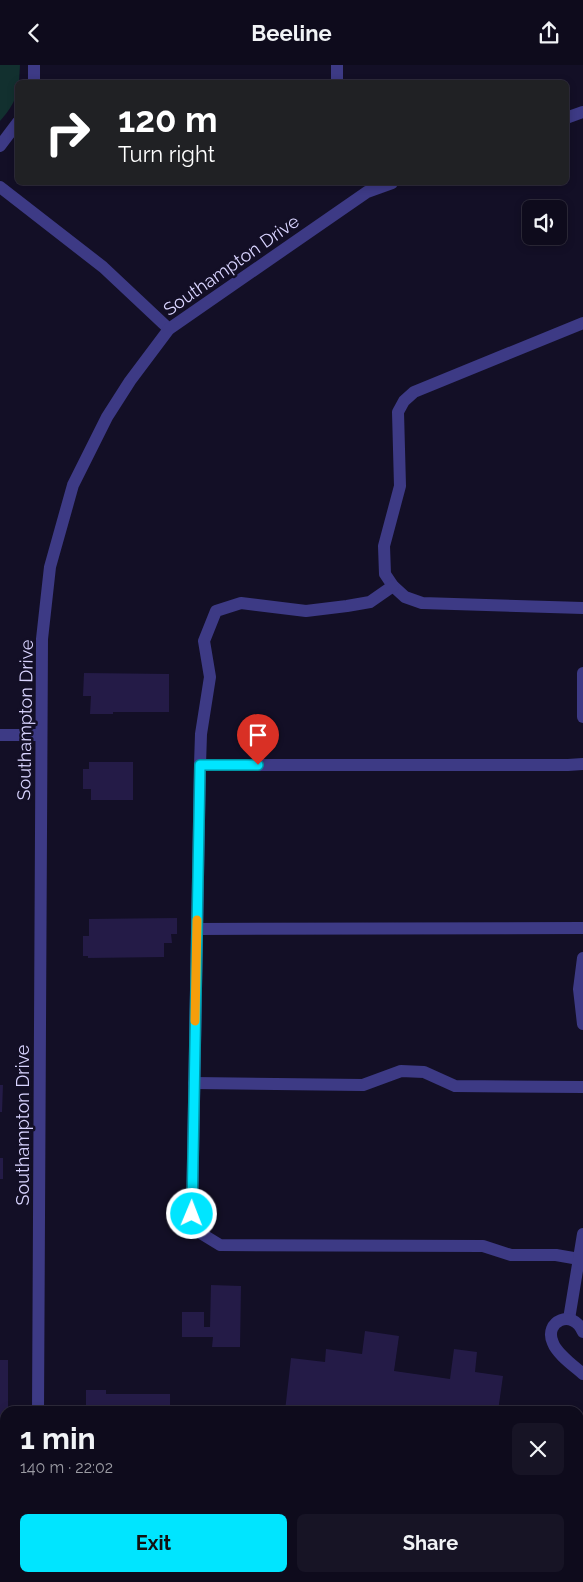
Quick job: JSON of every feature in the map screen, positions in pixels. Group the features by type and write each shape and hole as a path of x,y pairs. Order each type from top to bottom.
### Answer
{"street":[{"path":"34,65 34,80"},
{"path":"337,65 337,80"},
{"path":"569,117 583,112"},
{"path":"0,145 15,126"},
{"name":"Southampton Drive","path":"38,1406 42,639 50,567 73,485 107,417 130,381 169,329 364,187 378,185"},
{"path":"0,187 103,267 169,329"},
{"path":"583,323 414,392 404,401 398,412 400,486 384,546 385,574 392,586 405,597 422,603 583,608"},
{"path":"392,586 370,602 306,611 241,603 216,611 204,641 210,677 201,734 192,1214 202,1234 220,1245 483,1246 511,1255 556,1255 579,1259"},
{"path":"583,673 583,717"},
{"path":"0,735 41,735"},
{"path":"200,765 583,764"},
{"path":"197,929 583,928"},
{"path":"583,958 579,989 583,1024"},
{"path":"194,1083 363,1085 401,1071 424,1072 455,1086 583,1087"},
{"path":"569,1319 582,1242"},
{"path":"583,1332 575,1321 569,1319 555,1323 552,1329 553,1343 564,1357 583,1374"}],"green space":[{"path":"0,65 20,65 19,80 15,80 15,99 0,121"}],"building":[{"path":"84,673 169,674 169,712 90,714 91,696 83,696"},
{"path":"89,762 133,762 133,800 91,800 91,789 83,789 83,769 89,769"},
{"path":"177,918 177,934 171,934 172,943 164,943 164,957 88,958 88,956 83,956 83,936 89,936 89,919"},
{"path":"0,1085 3,1085 2,1112 0,1112"},
{"path":"0,1158 3,1158 3,1179 0,1179"},
{"path":"211,1285 241,1286 240,1347 212,1347 213,1337 182,1337 182,1312 204,1312 204,1327 210,1327"},
{"path":"365,1331 399,1336 394,1371 450,1379 454,1349 477,1352 475,1372 503,1376 499,1406 286,1406 291,1358 325,1362 326,1349 362,1354"},
{"path":"0,1360 8,1360 8,1406 0,1406"},
{"path":"86,1390 106,1390 106,1394 170,1394 170,1406 86,1406"}],"slow traffic":[{"path":"195,1021 197,920"}],"route":[{"path":"192,1214 200,765 258,765"}]}
